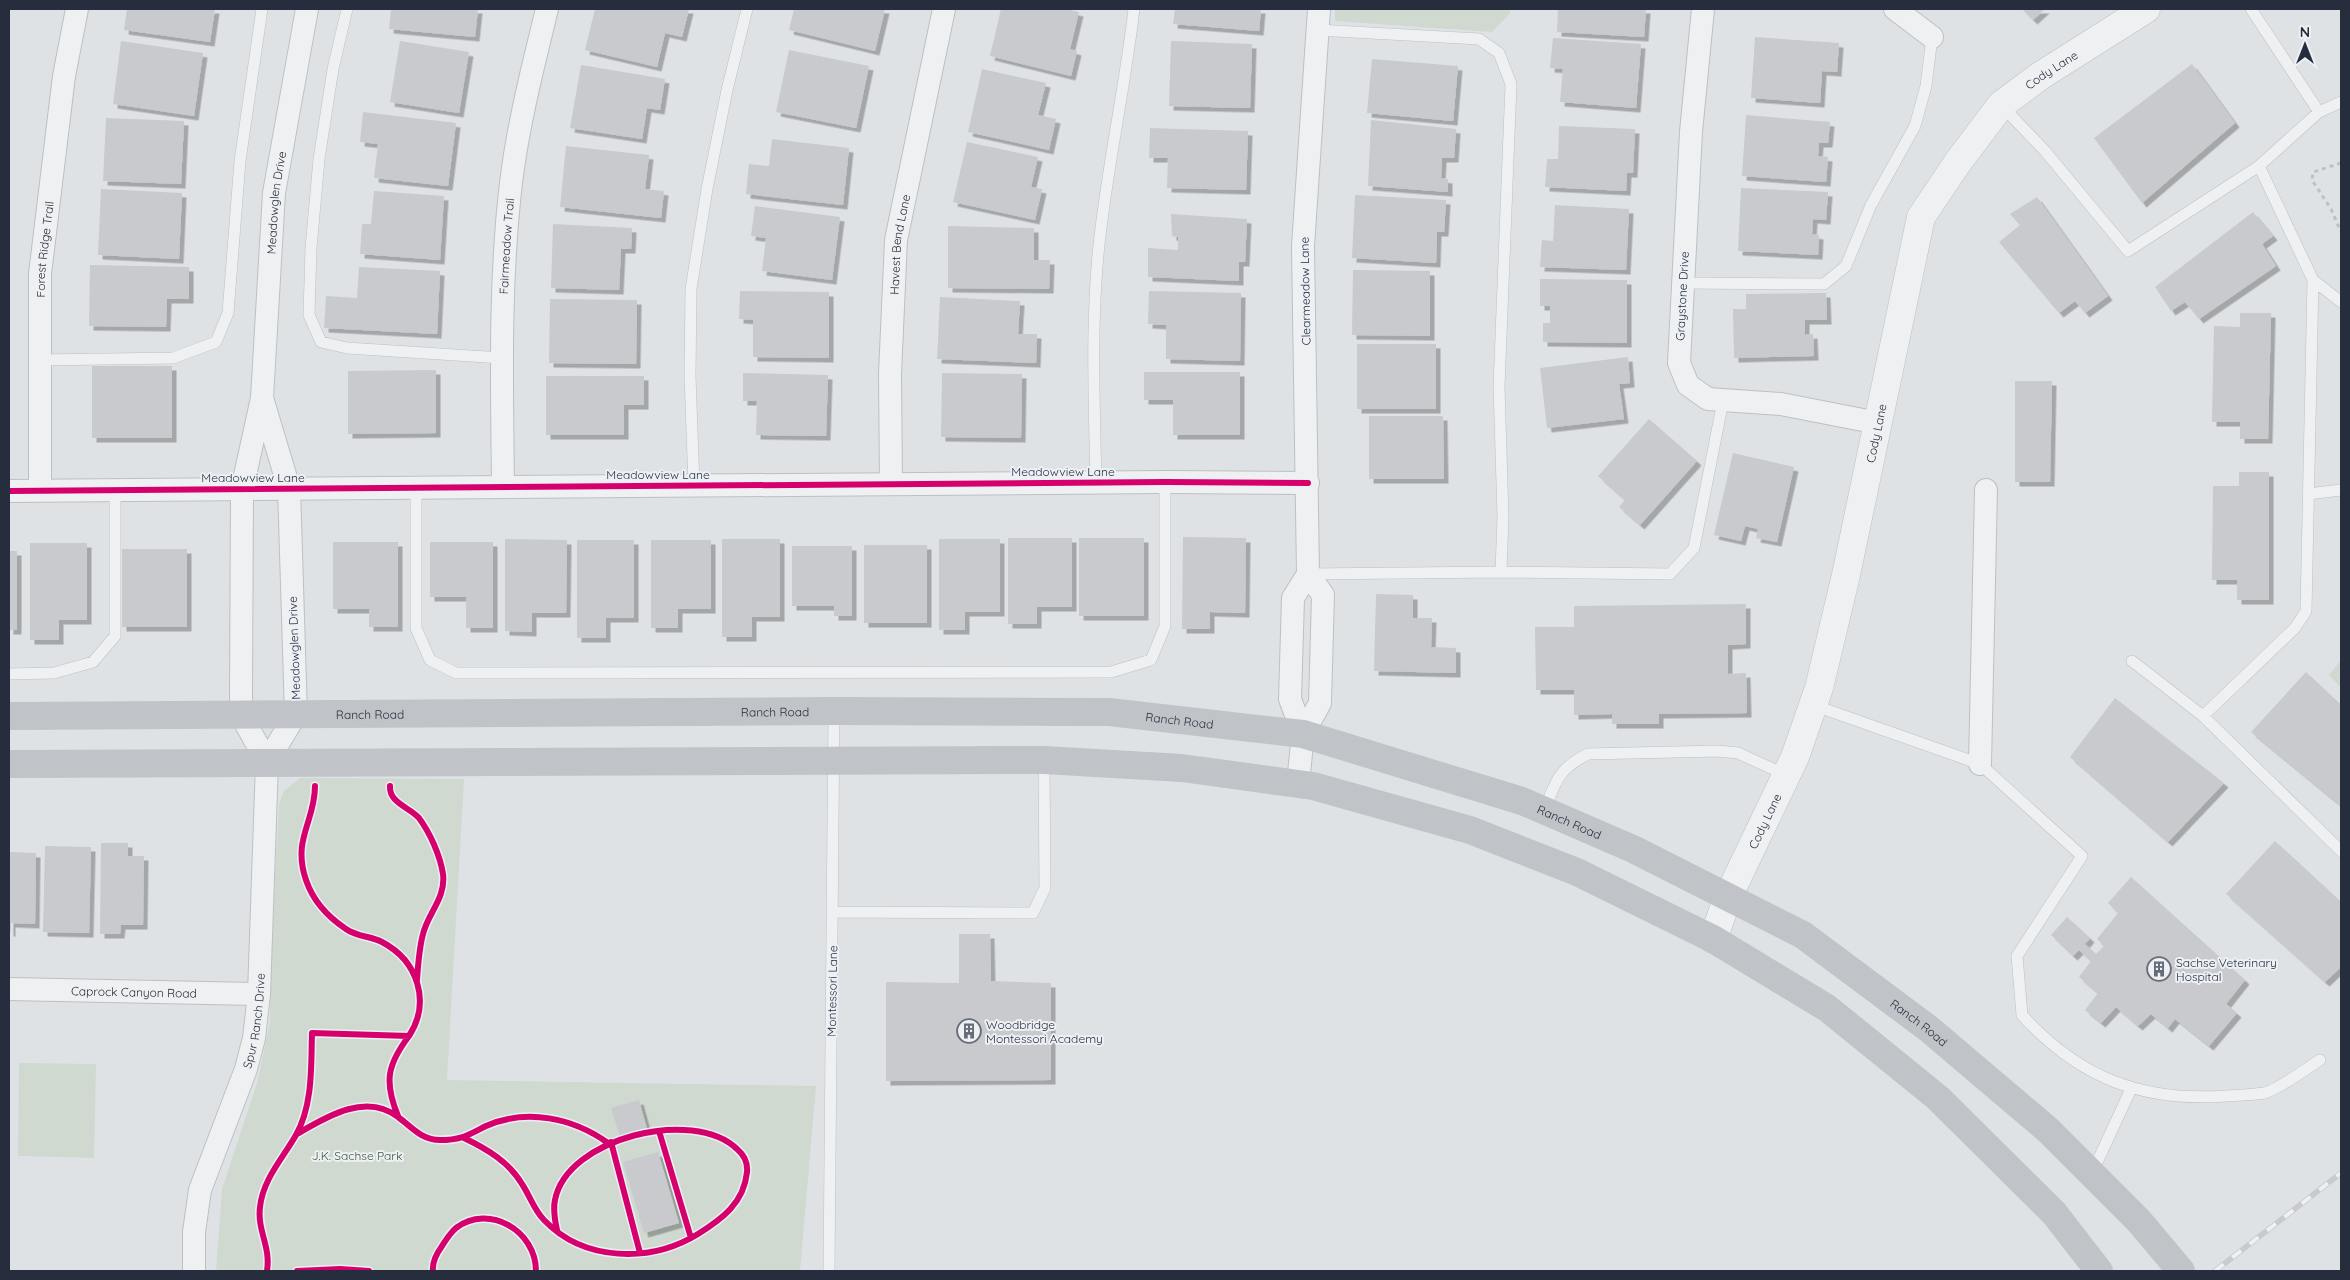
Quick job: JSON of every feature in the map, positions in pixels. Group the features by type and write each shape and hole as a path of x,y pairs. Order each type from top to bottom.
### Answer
{"main road":[{"name":"Ranch Road","path":"9,716 834,711 1109,712 1303,734 1522,801 1633,849 1803,935 1929,1029 2048,1130 2139,1220 2181,1271"},
{"path":"9,764 1044,760 1182,768 1298,783 1356,796 1470,830 1577,872 1713,939 1827,1008 1938,1098 2054,1213 2099,1271"}],"street":[{"name":"Forest Ridge Trail","path":"40,490 40,274 64,76 77,9"},
{"name":"Meadowglen Drive","path":"262,398 289,488 296,714 267,762 241,715 242,489 262,398 274,193 307,9"},
{"name":"Fairmeadow Trail","path":"503,487 502,309 511,183 529,82 548,9"},
{"name":"Havest Bend Lane","path":"892,484 890,374 896,240 944,9"},
{"name":"Graystone Drive","path":"1703,9 1691,132 1679,363 1688,385 1708,399 1781,404 1878,423"},
{"path":"1895,9 1932,37"},
{"name":"Cody Lane","path":"1713,939 1728,897 1787,775 1813,705 1846,575 1921,217 1958,162 2001,105 2040,76 2146,9"},
{"name":"Clearmeadow Lane","path":"1308,574 1303,246 1318,19"},
{"name":"Meadowview Lane","path":"9,491 1096,482 1308,483"},
{"path":"1980,764 1986,490"},
{"path":"1298,783 1303,734 1320,703 1323,595 1308,574 1293,598 1290,699 1303,734"},
{"name":"Spur Ranch Drive","path":"194,1271 194,1232 200,1190 246,1069 254,1038 259,994 267,762"},
{"name":"Caprock Canyon Road","path":"9,989 259,994"}],"lane":[{"path":"40,360 173,358 216,342 228,313 240,161 262,9"},
{"path":"347,9 333,68 319,159 311,248 309,315 321,342 347,348 502,358"},
{"path":"694,485 690,376 691,289 707,189 747,9"},
{"path":"1096,482 1093,344 1102,220 1127,71 1134,9"},
{"path":"2251,9 2319,112"},
{"path":"1318,19 1480,39 1499,53 1511,84 1499,386 1504,516 1500,572"},
{"path":"1683,283 1824,284 1846,266 1871,205 1915,126 1926,86 1932,37"},
{"path":"2001,105 2045,151 2128,251 2260,166 2319,112 2341,102"},
{"path":"2203,716 2294,628 2306,611 2313,280 2260,166"},
{"path":"2313,280 2341,302"},
{"path":"1308,574 1500,572 1670,574 1694,548 1724,401"},
{"path":"416,487 416,628 430,660 456,673 1112,672 1151,660 1165,626 1165,482"},
{"path":"9,674 54,673 93,662 115,636 115,490"},
{"path":"2308,494 2341,490"},
{"path":"2132,661 2203,716 2341,851"},
{"path":"1813,705 1980,764 2082,856 2017,956 2022,1015 2055,1045 2094,1074 2131,1089 2191,1098 2266,1093 2320,1060"},
{"name":"Montessori Lane","path":"829,1271 834,711"},
{"path":"1544,810 1562,770 1573,761 1588,754 1718,751 1738,753 1787,775"},
{"path":"832,912 1033,913 1045,888 1044,760"},
{"path":"2092,1174 2131,1089"}],"path":[{"path":"2341,163 2313,172 2312,180 2332,209 2341,232"}],"green space":[{"path":"1335,9 1510,9 1510,13 1492,32 1335,21"},
{"path":"2341,660 2341,688 2329,675"},
{"name":"J.K. Sachse Park","path":"300,778 464,779 447,1080 816,1086 800,1271 216,1271 222,1189 258,1080 270,1021 271,950 279,804 284,791"},
{"path":"19,1063 96,1064 94,1158 18,1156"}],"building":[{"path":"127,9 215,9 210,42 124,30"},
{"path":"391,9 478,9 475,37 389,29"},
{"path":"595,9 689,9 682,37 665,33 657,67 585,50"},
{"path":"794,9 885,9 875,51 789,30"},
{"path":"1001,9 1065,9 1079,12 1070,49 1077,51 1071,76 990,56"},
{"path":"1175,9 1261,9 1259,31 1173,24"},
{"path":"1558,9 1646,9 1644,37 1557,32"},
{"path":"2022,9 2045,9 2033,20"},
{"path":"1755,37 1839,43 1837,72 1822,71 1820,103 1751,98"},
{"path":"1553,38 1641,44 1636,108 1560,102 1563,69 1550,68"},
{"path":"121,41 203,53 194,116 113,104"},
{"path":"400,41 469,52 459,113 390,102"},
{"path":"1171,41 1252,44 1250,108 1169,106"},
{"path":"789,50 869,66 856,128 776,112"},
{"path":"1372,59 1458,66 1453,121 1367,113"},
{"path":"2192,64 2235,123 2142,203 2094,138"},
{"path":"581,65 665,79 660,110 647,108 642,139 570,128"},
{"path":"982,69 1046,83 1038,115 1056,119 1049,150 968,132"},
{"path":"363,112 456,123 448,186 374,178 378,144 360,142"},
{"path":"1746,115 1830,122 1828,143 1819,143 1818,156 1828,157 1826,182 1742,176"},
{"path":"106,118 184,121 181,184 103,181"},
{"path":"1371,120 1456,129 1454,158 1442,158 1441,178 1448,179 1448,192 1368,186"},
{"path":"1559,126 1635,129 1633,173 1627,173 1626,191 1545,187 1547,159 1558,159"},
{"path":"1150,128 1248,131 1246,190 1167,188 1168,158 1149,158"},
{"path":"772,139 849,148 843,205 746,194 749,164 769,166"},
{"path":"967,142 1038,157 1031,187 1042,189 1035,220 953,202"},
{"path":"566,146 649,155 645,189 664,191 661,218 560,207"},
{"path":"1741,188 1828,192 1826,220 1813,219 1812,234 1819,235 1818,255 1738,251"},
{"path":"101,189 182,193 179,259 98,255"},
{"path":"374,191 444,196 440,260 360,254 362,224 371,224"},
{"path":"1355,195 1446,200 1444,232 1437,232 1436,263 1352,258"},
{"path":"2037,197 2108,296 2085,313 2075,301 2059,313 1999,242 2020,225 2010,214"},
{"path":"1555,205 1629,209 1626,270 1540,267 1542,240 1553,241"},
{"path":"755,206 840,217 832,280 762,271 766,238 751,236"},
{"path":"2253,212 2273,236 2262,244 2276,266 2199,319 2185,302 2171,311 2155,287"},
{"path":"1171,214 1247,219 1245,262 1239,262 1239,281 1148,277 1148,248 1178,250 1178,237 1172,236"},
{"path":"553,224 632,228 631,249 621,249 619,290 551,288"},
{"path":"948,226 1034,228 1034,260 1050,260 1049,289 948,288"},
{"path":"90,265 189,267 189,299 167,299 166,327 89,326"},
{"path":"359,267 440,271 437,334 324,328 326,296 357,298"},
{"path":"1353,270 1430,271 1430,336 1352,335"},
{"path":"1540,279 1627,280 1627,343 1543,342 1543,323 1550,323 1550,306 1540,306"},
{"path":"740,291 829,292 829,358 753,357 753,320 739,319"},
{"path":"1149,291 1241,293 1240,361 1166,359 1166,325 1148,324"},
{"path":"1826,293 1827,320 1805,320 1805,335 1813,334 1814,356 1734,358 1733,309 1746,309 1746,294"},
{"path":"940,297 1020,301 1018,334 1037,334 1036,363 937,359"},
{"path":"550,299 637,300 636,364 549,363"},
{"path":"2240,313 2271,313 2268,439 2240,439 2240,422 2212,422 2214,326 2240,327"},
{"path":"1357,344 1436,344 1436,409 1357,409"},
{"path":"1628,357 1630,383 1619,384 1624,419 1547,428 1540,368"},
{"path":"92,366 172,366 172,438 92,438"},
{"path":"436,370 436,433 348,434 348,371"},
{"path":"1144,372 1240,372 1240,435 1173,435 1173,400 1144,400"},
{"path":"743,373 828,375 826,436 756,435 757,401 743,401"},
{"path":"942,373 1022,374 1021,438 941,437"},
{"path":"546,376 644,376 644,405 624,405 624,435 546,435"},
{"path":"2015,381 2052,381 2050,482 2015,482"},
{"path":"1369,416 1443,416 1444,479 1369,479"},
{"path":"1649,419 1697,461 1640,525 1619,507 1625,500 1598,476"},
{"path":"1733,453 1794,467 1777,542 1756,538 1758,529 1745,526 1741,541 1714,535"},
{"path":"2239,472 2269,472 2269,600 2237,600 2237,580 2212,580 2213,486 2239,486"},
{"path":"1183,537 1246,538 1245,613 1210,612 1210,629 1182,629"},
{"path":"1008,538 1072,538 1072,607 1037,607 1037,624 1008,624"},
{"path":"1079,538 1144,538 1144,616 1079,616"},
{"path":"505,539 567,540 566,613 532,613 532,632 505,631"},
{"path":"722,539 780,539 780,617 752,617 752,637 722,637"},
{"path":"939,539 1000,539 1000,612 965,612 965,630 939,630"},
{"path":"577,540 634,540 634,618 606,618 606,638 577,638"},
{"path":"651,540 711,540 711,609 678,609 678,628 651,628"},
{"path":"333,542 398,542 398,627 369,627 369,609 333,609"},
{"path":"430,542 493,542 493,628 466,628 466,597 430,597"},
{"path":"30,543 87,543 87,620 59,620 59,640 30,640"},
{"path":"864,545 927,545 927,623 864,623"},
{"path":"792,546 852,546 852,616 834,616 834,606 792,606"},
{"path":"122,549 187,549 187,627 122,627"},
{"path":"9,551 17,551 17,630 9,630"},
{"path":"1376,594 1413,595 1413,618 1432,618 1431,647 1456,648 1456,673 1374,671"},
{"path":"1746,604 1746,644 1728,645 1728,674 1746,673 1747,713 1659,714 1659,724 1612,724 1612,714 1574,715 1574,690 1536,690 1535,627 1574,627 1574,606"},
{"path":"2306,672 2341,705 2341,806 2251,732"},
{"path":"2115,698 2224,783 2168,842 2070,757"},
{"path":"2275,841 2341,902 2341,967 2325,982 2226,894"},
{"path":"101,843 128,843 128,856 144,856 143,925 121,925 120,934 100,934"},
{"path":"45,846 91,847 89,933 43,932"},
{"path":"9,852 36,853 35,924 11,923 11,932 9,932"},
{"name":"Sachse Veterinary Hospital","path":"2131,877 2245,980 2226,1004 2237,1013 2209,1046 2175,1019 2168,1028 2151,1014 2138,1026 2116,1007 2101,1023 2085,1010 2098,993 2079,977 2091,961 2079,950 2073,956 2051,935 2067,917 2090,938 2085,944 2096,954 2104,946 2097,939 2118,913 2108,903"},
{"name":"Woodbridge Montessori Academy","path":"959,934 990,934 991,981 1051,983 1051,1080 886,1081 886,982 959,983"},
{"path":"639,1100 647,1129 620,1137 611,1108"},
{"path":"658,1152 679,1223 644,1233 623,1162"}],"railway":[{"path":"2215,1271 2341,1173"}],"cycle path":[{"path":"9,491 1165,482 1308,483"},
{"path":"267,1271 268,1262 260,1224 260,1207 269,1178 296,1135 306,1111 310,1085 312,1033 409,1036 416,1023 419,1010 420,996 417,983 412,971 404,960 382,942 350,932 339,924 327,914 309,888 302,866 302,853 305,831 312,810 315,786"},
{"path":"390,786 396,801 415,814 427,830 437,852 443,874 442,891 423,934 417,980"},
{"path":"398,1116 391,1093 390,1074 396,1056 409,1036"},
{"path":"297,1134 346,1110 373,1107 386,1110 412,1129 427,1138 433,1139 448,1140 459,1138 502,1121 533,1117 549,1118 580,1127 608,1143"},
{"path":"464,1138 489,1152 511,1169 544,1220 560,1234 578,1244 598,1251 618,1254 660,1250 680,1243 698,1234 723,1216 737,1201 745,1183 747,1168 744,1156 737,1149 717,1137 692,1131 663,1130 634,1136 606,1146 582,1160 564,1178 554,1204 557,1230"},
{"path":"659,1131 691,1238"},
{"path":"611,1142 640,1253"},
{"path":"433,1271 437,1255 452,1232 469,1221 482,1219 496,1220 508,1225 519,1233 528,1244 534,1257 536,1271"},
{"path":"297,1271 340,1269 369,1271"}],"place":[{"name":"Sachse Veterinary Hospital","path":"2159,969"},
{"name":"Woodbridge Montessori Academy","path":"969,1031"}]}
